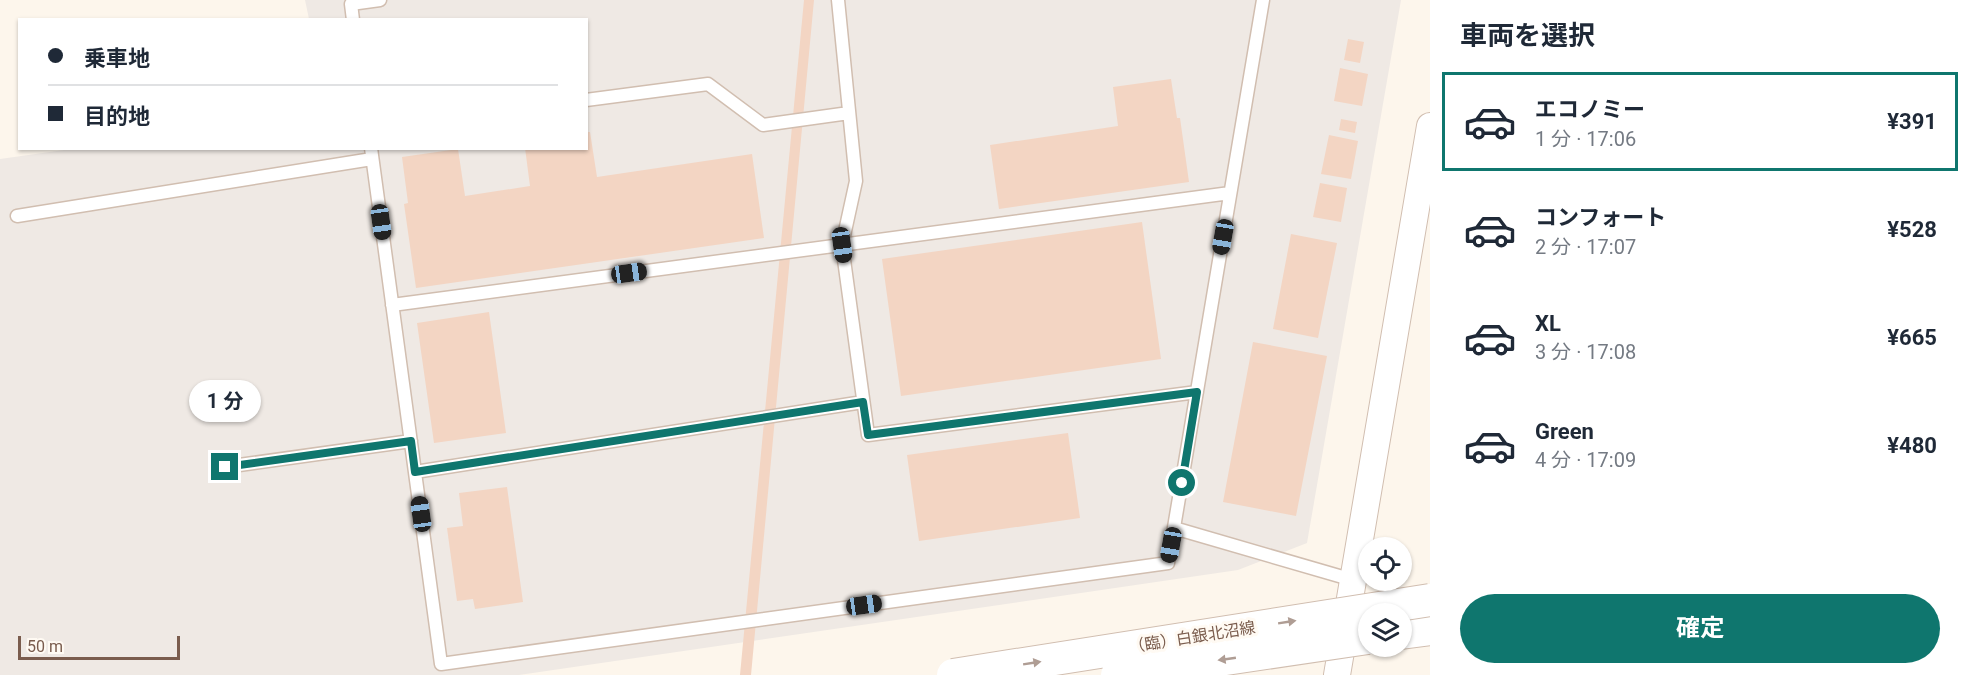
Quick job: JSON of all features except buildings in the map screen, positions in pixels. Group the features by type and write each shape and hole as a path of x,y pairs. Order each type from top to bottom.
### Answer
{"street":[{"path":"1337,675 1430,126"},
{"name":"（臨）白銀北沼線","path":"953,675 1430,600"},
{"path":"1412,631 1430,629"},
{"name":"（臨）白銀北沼線","path":"1117,675 1358,639"}],"lane":[{"path":"353,18 351,4 380,0"},
{"path":"838,0 856,181 842,245 868,435 1197,392"},
{"path":"17,216 372,154 442,669 1168,563 1263,0"},
{"path":"588,100 708,84 763,125 849,114"},
{"path":"392,305 1230,193"},
{"path":"415,472 863,402"},
{"path":"225,467 411,441"},
{"path":"1174,528 1353,580"}],"shaded area":[{"path":"305,0 1401,0 1307,543 1238,570 519,675 0,675 0,159 64,150 588,150 588,18 309,18"}],"route":[{"path":"225,467 411,441 415,472 863,402 868,435 1197,392 1182,483"}]}
